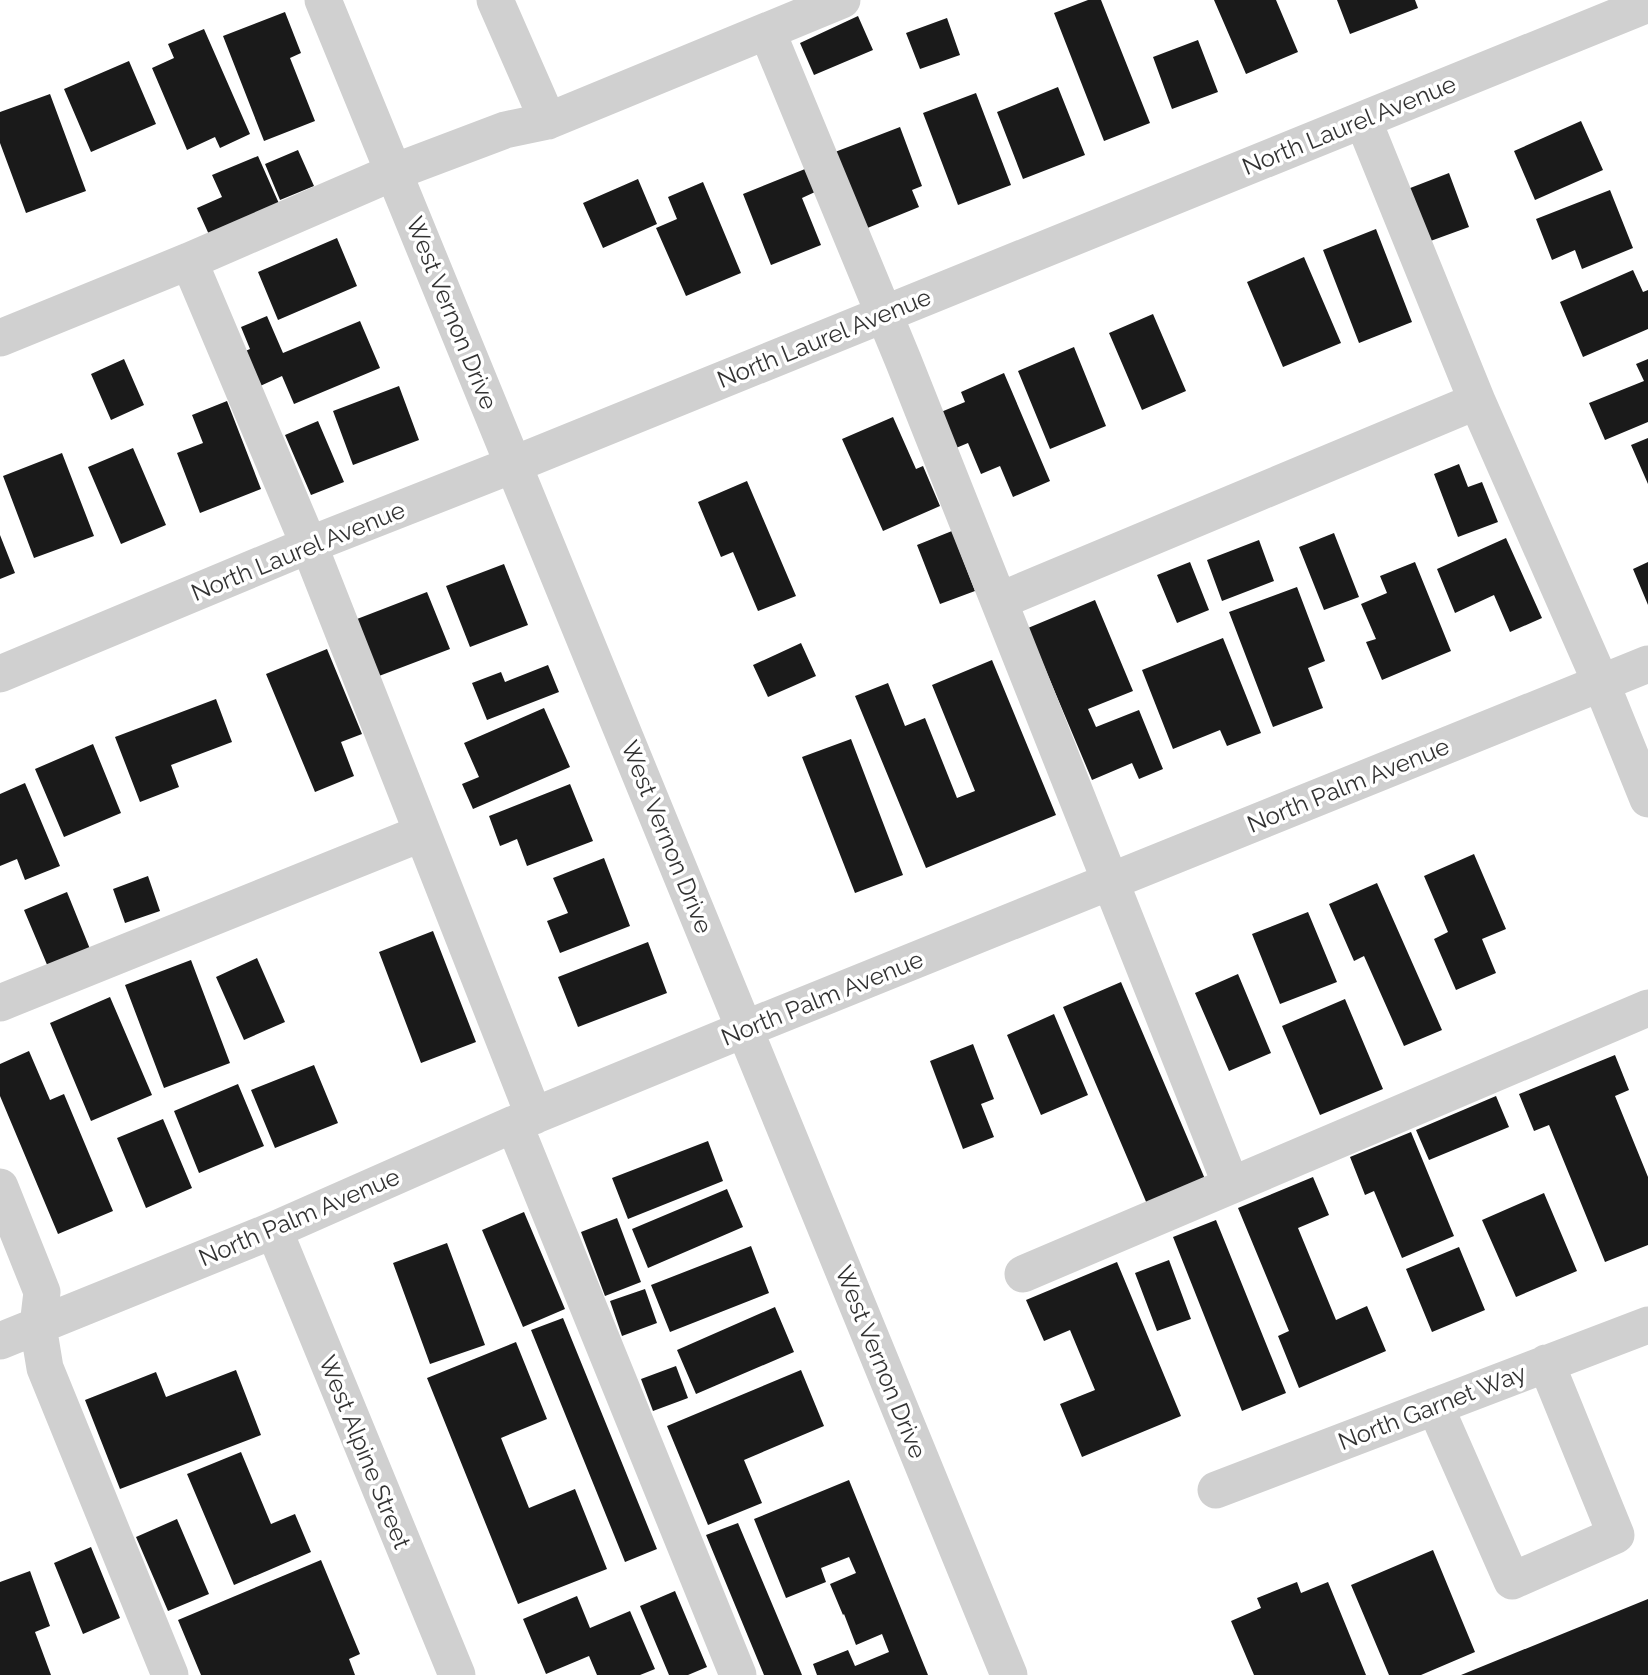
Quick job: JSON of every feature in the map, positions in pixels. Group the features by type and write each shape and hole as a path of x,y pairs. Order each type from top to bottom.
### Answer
{"street":[{"name":"West Vernon Drive","path":"323,0 1009,1675"},
{"path":"495,0 548,121"},
{"path":"0,338 394,172 505,130 548,121 842,0"},
{"name":"North Laurel Avenue","path":"0,674 309,545 1648,4"},
{"path":"767,31 884,314 1231,1185"},
{"path":"1363,120 1477,401 1601,683 1648,799"},
{"path":"188,261 309,545 422,833 524,1120 738,1675"},
{"path":"999,601 1477,401"},
{"name":"North Palm Avenue","path":"0,1341 274,1230 524,1120 1648,664"},
{"path":"0,1003 422,833"},
{"path":"1023,1274 1648,1008"},
{"path":"0,1187 43,1292 38,1326 45,1368 170,1675"},
{"name":"West Alpine Street","path":"274,1230 457,1675"},
{"name":"North Garnet Way","path":"1216,1490 1648,1325"},
{"path":"1435,1406 1512,1581 1616,1535 1546,1363"}],"building":[{"path":"1088,0 1101,0 1150,123 1104,141 1054,13"},
{"path":"1214,0 1276,0 1298,52 1246,74"},
{"path":"1337,0 1415,0 1418,8 1350,34"},
{"path":"285,12 301,53 290,58 315,121 264,141 223,36"},
{"path":"858,16 873,50 814,75 800,43"},
{"path":"947,18 960,55 920,69 906,33"},
{"path":"204,29 250,134 220,148 215,137 187,150 152,68 174,58 168,44"},
{"path":"1198,40 1218,92 1172,109 1153,57"},
{"path":"129,61 156,124 91,152 64,89"},
{"path":"1058,87 1085,155 1023,179 997,112"},
{"path":"976,93 1011,185 958,205 923,113"},
{"path":"50,94 86,191 26,213 0,143 0,112"},
{"path":"1581,121 1603,170 1535,200 1514,151"},
{"path":"900,127 922,186 912,190 919,207 865,229 835,152"},
{"path":"298,150 314,186 280,200 265,164"},
{"path":"258,156 281,208 211,239 197,208 222,197 212,175"},
{"path":"805,169 815,192 802,198 821,245 771,265 743,194"},
{"path":"1449,173 1469,227 1425,243 1405,190"},
{"path":"638,179 657,224 603,248 583,203"},
{"path":"703,182 741,273 686,296 656,228 677,219 668,197"},
{"path":"1610,190 1633,248 1582,269 1575,250 1552,260 1536,219"},
{"path":"1376,229 1412,322 1359,343 1323,250"},
{"path":"337,238 357,286 278,320 258,272"},
{"path":"1304,257 1341,343 1283,367 1247,282"},
{"path":"1633,270 1643,292 1648,290 1648,329 1583,357 1560,302"},
{"path":"1153,314 1186,391 1142,410 1109,333"},
{"path":"267,316 283,353 360,321 380,368 294,404 282,376 258,387 243,352 250,349 241,327"},
{"path":"1074,347 1106,426 1050,449 1018,371"},
{"path":"124,359 144,405 111,420 91,374"},
{"path":"1648,359 1648,422 1605,440 1589,403 1644,381 1636,364"},
{"path":"1004,373 1050,481 1013,497 1000,466 981,474 968,443 956,448 941,412 965,402 961,392"},
{"path":"399,386 419,440 353,465 333,411"},
{"path":"227,401 261,489 200,513 177,453 203,443 192,415"},
{"path":"893,417 916,469 923,466 940,506 883,531 842,439"},
{"path":"318,421 344,482 311,495 285,435"},
{"path":"1648,438 1648,484 1631,445"},
{"path":"133,448 166,525 121,544 88,467"},
{"path":"62,453 94,536 34,558 3,476"},
{"path":"1459,464 1468,487 1482,482 1498,522 1458,537 1434,474"},
{"path":"747,481 796,596 758,611 733,552 721,557 698,502"},
{"path":"952,531 975,591 940,604 917,545"},
{"path":"1334,533 1359,597 1324,610 1299,547"},
{"path":"0,535 15,573 0,579"},
{"path":"1506,538 1542,618 1510,632 1494,595 1455,613 1437,569"},
{"path":"1259,540 1274,581 1222,601 1207,560"},
{"path":"1190,562 1209,610 1177,623 1157,575"},
{"path":"1415,562 1451,651 1382,680 1366,642 1376,639 1361,604 1387,593 1380,576"},
{"path":"1648,562 1648,605 1633,569"},
{"path":"504,564 528,625 470,647 446,586"},
{"path":"1297,587 1325,661 1308,668 1323,708 1273,727 1229,612"},
{"path":"427,592 450,649 379,676 357,619"},
{"path":"1095,600 1133,691 1088,709 1096,727 1139,710 1163,769 1139,779 1132,763 1092,780 1028,628"},
{"path":"1223,638 1261,733 1227,746 1220,730 1173,749 1142,670"},
{"path":"801,643 816,676 768,697 753,665"},
{"path":"327,649 362,734 341,742 354,776 315,792 266,674"},
{"path":"992,660 1056,815 926,868 855,696 888,683 905,726 925,718 957,798 975,791 932,685"},
{"path":"548,665 559,692 487,720 472,683 501,672 505,682"},
{"path":"216,699 232,742 171,765 179,787 140,802 115,737"},
{"path":"544,708 570,767 473,809 462,784 479,777 464,743"},
{"path":"851,739 903,875 855,893 802,757"},
{"path":"93,744 121,813 64,837 35,769"},
{"path":"25,783 60,866 25,880 17,859 0,866 0,794"},
{"path":"570,784 593,841 527,866 517,839 500,846 489,816"},
{"path":"1474,854 1506,929 1482,939 1496,973 1456,990 1434,939 1448,932 1424,876"},
{"path":"604,858 630,926 560,953 547,921 568,913 553,878"},
{"path":"148,876 160,911 125,923 113,889"},
{"path":"1377,883 1442,1030 1404,1046 1364,956 1354,961 1329,904"},
{"path":"67,892 90,949 48,967 24,910"},
{"path":"1308,912 1337,982 1280,1004 1252,934"},
{"path":"433,931 476,1042 421,1063 379,952"},
{"path":"648,942 667,993 578,1027 558,977"},
{"path":"257,958 285,1022 244,1040 216,977"},
{"path":"191,960 230,1063 164,1088 125,985"},
{"path":"1238,974 1271,1053 1229,1071 1195,993"},
{"path":"1121,982 1205,1179 1147,1204 1063,1007"},
{"path":"110,997 152,1095 91,1121 50,1023"},
{"path":"1345,999 1383,1089 1320,1115 1282,1026"},
{"path":"1054,1014 1088,1095 1041,1115 1007,1035"},
{"path":"973,1044 994,1099 981,1104 994,1137 963,1149 930,1061"},
{"path":"29,1051 50,1100 64,1094 113,1211 58,1234 0,1096 0,1064"},
{"path":"1615,1055 1629,1090 1615,1096 1648,1177 1648,1245 1605,1262 1549,1125 1534,1131 1519,1094"},
{"path":"314,1065 338,1123 275,1148 251,1090"},
{"path":"238,1084 264,1146 199,1173 174,1111"},
{"path":"1496,1096 1509,1127 1429,1160 1416,1130"},
{"path":"163,1119 192,1188 146,1208 117,1138"},
{"path":"1411,1132 1454,1236 1402,1258 1374,1191 1365,1195 1350,1157"},
{"path":"708,1141 723,1181 628,1219 612,1178"},
{"path":"1313,1177 1329,1215 1298,1228 1336,1320 1367,1306 1386,1351 1299,1388 1278,1336 1289,1331 1238,1208"},
{"path":"727,1189 743,1227 648,1268 632,1229"},
{"path":"1544,1193 1577,1271 1516,1297 1482,1220"},
{"path":"524,1212 565,1309 523,1327 482,1230"},
{"path":"617,1218 641,1282 605,1296 581,1232"},
{"path":"1216,1220 1286,1393 1242,1411 1173,1237"},
{"path":"447,1243 485,1345 430,1364 393,1263"},
{"path":"751,1246 769,1293 670,1332 651,1285"},
{"path":"1459,1247 1485,1310 1432,1332 1406,1269"},
{"path":"1169,1260 1191,1319 1157,1331 1135,1273"},
{"path":"1117,1262 1181,1416 1082,1457 1060,1404 1095,1390 1070,1330 1044,1341 1026,1300"},
{"path":"645,1289 657,1323 622,1336 610,1301"},
{"path":"775,1307 794,1352 696,1394 677,1350"},
{"path":"563,1318 657,1549 625,1562 531,1330"},
{"path":"516,1342 547,1419 501,1438 529,1508 575,1489 607,1569 518,1604 427,1378"},
{"path":"676,1366 688,1398 653,1411 641,1379"},
{"path":"236,1370 261,1435 120,1489 85,1400 156,1372 166,1397"},
{"path":"801,1370 824,1426 744,1460 762,1503 708,1525 667,1426"},
{"path":"241,1452 271,1524 295,1514 311,1552 234,1585 187,1474"},
{"path":"849,1480 928,1675 817,1675 813,1664 848,1650 855,1666 889,1652 882,1634 856,1645 843,1615 830,1584 856,1573 849,1557 821,1568 826,1582 786,1598 754,1519"},
{"path":"177,1519 209,1594 168,1611 136,1537"},
{"path":"738,1523 802,1675 764,1675 706,1535"},
{"path":"91,1547 120,1618 83,1634 54,1563"},
{"path":"1433,1550 1475,1652 1421,1675 1389,1675 1351,1585"},
{"path":"321,1560 360,1654 349,1659 355,1675 201,1675 178,1620"},
{"path":"30,1571 50,1626 35,1632 51,1675 0,1675 0,1582"},
{"path":"1297,1582 1301,1593 1328,1582 1366,1675 1254,1675 1231,1621 1261,1608 1257,1598"},
{"path":"675,1591 707,1667 688,1675 669,1675 640,1606"},
{"path":"577,1596 590,1628 630,1611 655,1669 640,1675 597,1675 589,1656 546,1674 523,1619"},
{"path":"1648,1599 1648,1675 1461,1675"}]}
